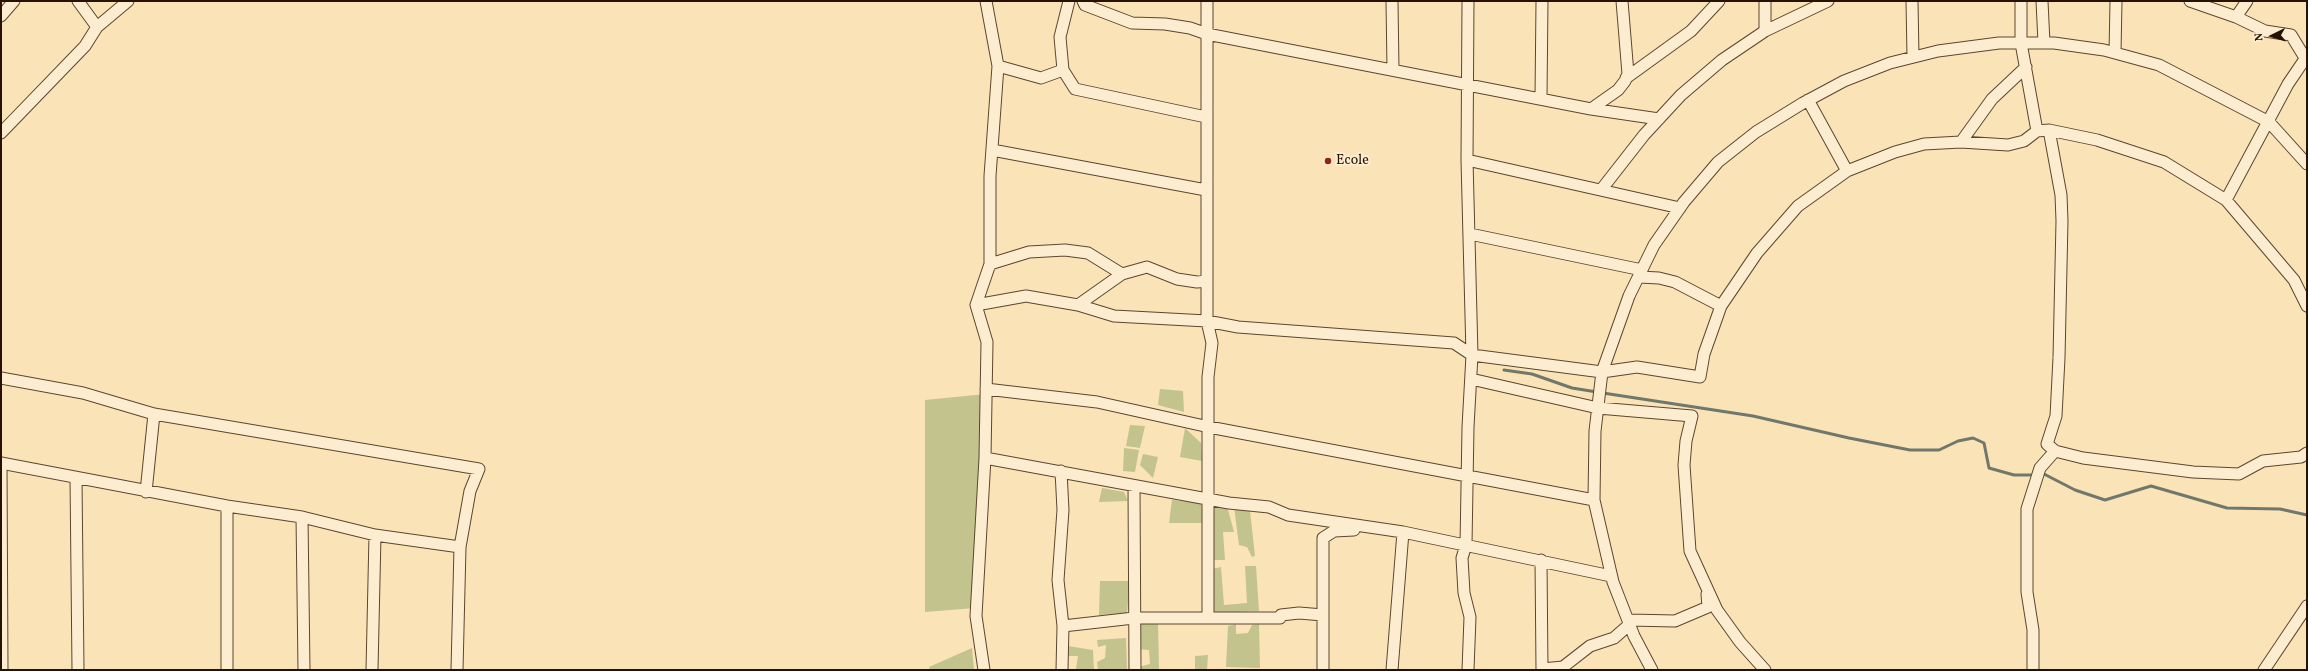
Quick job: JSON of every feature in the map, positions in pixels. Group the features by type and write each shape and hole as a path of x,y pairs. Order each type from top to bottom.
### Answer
{"street":[{"path":"78,1 97,27"},
{"path":"1,133 73,59 97,27 128,1"},
{"path":"984,670 976,616 985,458 987,342 976,305 990,264 990,176 998,66 986,1"},
{"path":"1068,1 1060,36 1063,70 1075,89 1206,117"},
{"path":"1083,1 1085,5 1132,23 1165,24 1190,28 1207,34 1659,120"},
{"path":"1207,1 1207,321 1212,343 1208,377 1208,617"},
{"path":"1392,1 1393,70"},
{"path":"1468,1 1467,160 1472,355 1468,427 1466,545 1462,558 1464,593 1470,617 1468,670"},
{"path":"1541,98 1542,1"},
{"path":"1622,1 1624,48 1628,66 1626,78"},
{"path":"1591,108 1618,90 1626,78 1691,30 1719,1"},
{"path":"1765,1 1765,31"},
{"path":"1601,190 1681,95 1722,60 1765,31 1828,1"},
{"path":"1912,1 1913,57"},
{"path":"2021,1 2021,43 2037,131"},
{"path":"2042,1 2044,43"},
{"path":"2115,53 2116,1"},
{"path":"2192,1 2236,17 2265,31 2291,34 2298,43 2306,59 2288,84 2226,200"},
{"path":"2236,17 2247,1"},
{"path":"1,16 10,2"},
{"path":"1652,670 1634,636 1611,576 1594,500 1595,431 1602,372 1629,296 1654,245 1680,208 1718,162 1756,132 1844,80 1890,63 1961,48 1999,43 2044,43 2096,49 2159,65 2269,122 2307,164"},
{"path":"998,66 1041,78 1063,70"},
{"path":"1961,142 1992,99 2026,67"},
{"path":"1808,100 1847,171"},
{"path":"2049,130 2061,195 2062,221 2056,416 2047,444 2055,452 2083,458 2193,472 2239,474 2263,461 2301,457 2307,453"},
{"path":"976,305 1026,296 1078,305 1114,316 1207,321 1238,327 1454,342 1472,355 1602,372 1637,367 1700,377 1704,354 1721,306 1757,253 1798,206 1847,171 1895,152 1922,144 1961,142 2008,145 2024,142 2037,131 2049,130 2097,140 2164,162 2226,200 2294,280 2307,306"},
{"path":"992,150 1206,190"},
{"path":"1467,160 1680,208"},
{"path":"1470,234 1676,282 1721,306"},
{"path":"990,264 1029,252 1065,250 1088,253 1122,274"},
{"path":"1078,305 1122,274 1147,267 1177,279 1197,282 1207,281"},
{"path":"1,378 83,393 154,414 479,469 470,491 464,535 460,546 457,670"},
{"path":"1471,380 1598,408 1692,416 1686,441 1684,465 1687,527 1690,551 1717,610 1740,642 1765,670"},
{"path":"986,389 1097,402 1209,427 1594,500"},
{"path":"146,492 154,414"},
{"path":"2033,670 2033,630 2027,592 2027,508 2040,468 2055,452"},
{"path":"985,458 1229,503 1269,507 1288,515 1402,532 1541,560 1611,576"},
{"path":"2,670 1,463 146,492 302,517 375,535 460,546"},
{"path":"1061,471 1063,510 1058,580 1063,626 1062,670"},
{"path":"76,478 78,670"},
{"path":"1134,486 1135,670"},
{"path":"227,506 227,670"},
{"path":"302,517 304,670"},
{"path":"1323,670 1323,538 1334,531 1373,528"},
{"path":"1392,670 1402,532"},
{"path":"372,670 375,535"},
{"path":"1541,560 1542,670 1564,668 1590,646 1614,638 1629,622 1676,621 1708,607 1707,591"},
{"path":"2264,670 2307,606"},
{"path":"1063,626 1134,618 1280,618 1282,615 1299,613 1322,616"}],"green space":[{"path":"1160,389 1183,391 1184,412 1158,405"},
{"path":"986,394 975,608 925,612 925,400"},
{"path":"1130,425 1145,426 1140,448 1126,446"},
{"path":"1185,428 1201,443 1202,461 1180,457"},
{"path":"1124,448 1139,450 1135,472 1123,471"},
{"path":"1143,454 1158,457 1153,478 1140,465"},
{"path":"1102,488 1124,492 1128,501 1099,502"},
{"path":"1172,500 1203,503 1202,523 1169,523"},
{"path":"1212,503 1227,506 1234,532 1223,532 1225,560 1212,560"},
{"path":"1234,507 1250,511 1255,556 1252,557 1247,547 1239,545"},
{"path":"1245,566 1256,566 1259,611 1211,613 1212,569 1221,567 1224,605 1247,603"},
{"path":"1100,581 1130,581 1127,613 1099,615"},
{"path":"1138,622 1158,622 1159,670 1138,670 1138,667 1150,664 1149,650 1137,649"},
{"path":"1236,624 1236,634 1248,633 1252,625 1259,624 1260,668 1226,667 1228,626"},
{"path":"1126,638 1127,670 1098,670 1097,662 1105,658 1106,645 1098,647 1097,640"},
{"path":"1068,646 1093,650 1094,670 1066,670 1076,669 1078,656 1068,656"},
{"path":"972,648 974,670 930,670 929,667"},
{"path":"1208,655 1207,670 1195,670 1195,656"}],"waterway":[{"path":"1504,370 1532,374 1572,388 1597,392"},
{"path":"1603,393 1753,416 1910,450 1939,450 1958,441 1973,438 1984,443 1989,468 2014,475 2031,475"},
{"path":"2044,474 2075,490 2105,500 2151,486 2227,508 2280,509 2307,515"}],"place":[{"name":"Ecole","path":"1328,161"}]}
